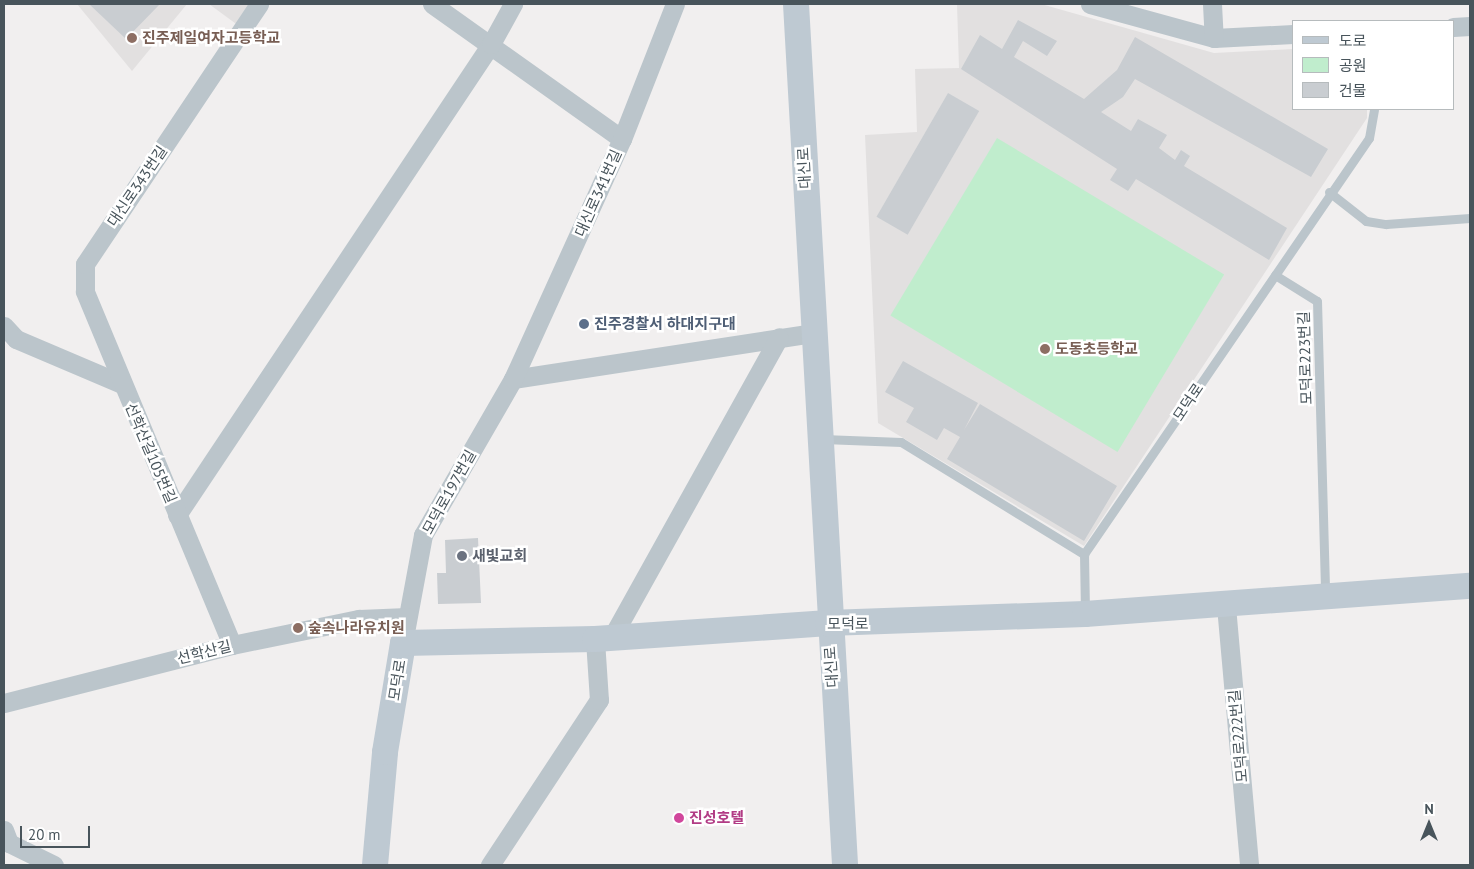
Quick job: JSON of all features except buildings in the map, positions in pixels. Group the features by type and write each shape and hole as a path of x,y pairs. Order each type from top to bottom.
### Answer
{"street":[{"name":"대신로343번길","path":"122,384 85,291 85,264 259,4"},
{"path":"432,4 491,44 622,139"},
{"path":"177,515 491,44 513,4"},
{"name":"대신로341번길","path":"513,379 622,139 675,4"},
{"name":"대신로","path":"796,4 828,623 845,865"},
{"path":"1090,4 1214,38 1292,34"},
{"path":"1212,4 1214,38"},
{"path":"1454,27 1470,26"},
{"name":"선학산길105번길","path":"4,326 16,339 122,384 232,645"},
{"path":"513,379 812,333"},
{"path":"490,865 598,700 604,638 779,338"},
{"name":"모덕로197번길","path":"403,643 423,535 513,379"},
{"name":"모덕로","path":"376,865 385,752 403,643 604,638 828,623 1085,614 1325,599 1470,586"},
{"name":"모덕로222번길","path":"1226,606 1249,865"},
{"name":"선학산길","path":"4,703 232,645 359,619 407,617"},
{"path":"4,830 10,843 54,865"}],"lane":[{"path":"1275,275 1330,192 1369,138 1374,110"},
{"path":"1330,192 1366,221 1386,224 1470,218"},
{"name":"모덕로","path":"1084,554 1275,275"},
{"name":"모덕로223번길","path":"1275,275 1317,301 1325,599"},
{"path":"818,438 901,442 1084,554 1085,614"}],"shaded area":[{"name":"진주제일여자고등학교","path":"77,4 187,4 132,71"},
{"name":"진주제일여자고등학교","path":"209,4 255,4 243,29"},
{"name":"도동초등학교","path":"957,4 1041,4 1214,53 1292,49 1292,110 1367,110 1367,118 1084,546 878,423 865,135 917,132 915,69 959,68"}],"green space":[{"path":"997,138 1224,274 1118,452 890,315"}],"place":[{"name":"진주제일여자고등학교","path":"132,38"},
{"name":"진주경찰서 하대지구대","path":"584,324"},
{"name":"도동초등학교","path":"1045,349"},
{"name":"새빛교회","path":"462,556"},
{"name":"숲속나라유치원","path":"298,628"},
{"name":"진성호텔","path":"679,818"}]}
